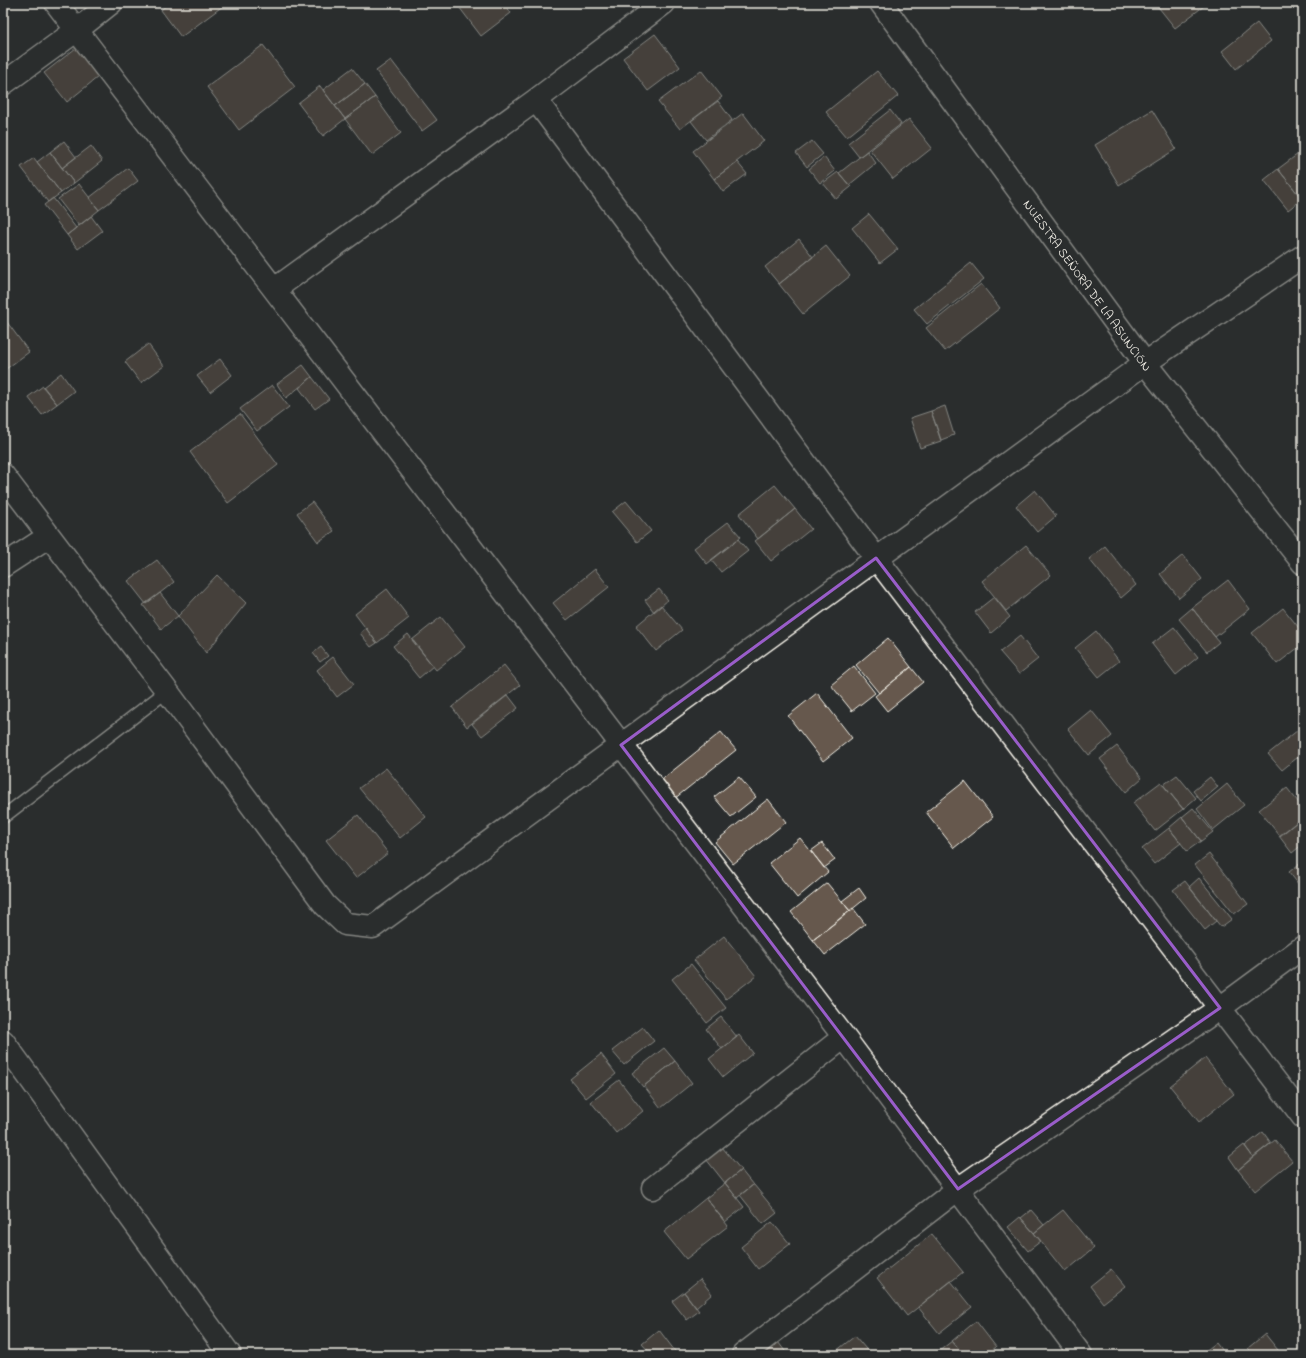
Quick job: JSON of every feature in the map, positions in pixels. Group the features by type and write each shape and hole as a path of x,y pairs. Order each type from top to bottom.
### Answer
{"street":[{"path":"56,3 844,1037 1081,1355"},
{"path":"3,84 111,3"},
{"path":"275,289 536,100 664,3"},
{"name":"NUESTRA SEÑORA DE LA ASUNCIÓN","path":"880,3 1145,363 1303,563"},
{"path":"536,100 876,558 1303,1117"},
{"path":"3,475 167,691 325,905 345,924 373,927 876,558 1145,363 1303,256"},
{"path":"3,566 49,536"},
{"path":"743,1355 958,1189 1220,1008 1303,947"},
{"path":"653,1188 844,1037"},
{"path":"3,1041 230,1355"}],"lane":[{"path":"3,817 167,691"}],"highlighted area":[{"path":"876,558 1220,1008 958,1189 621,745"}],"building":[{"path":"169,3 227,3 181,37 161,10"},
{"path":"456,3 504,3 511,13 481,36"},
{"path":"1155,3 1208,3 1175,28"},
{"path":"1257,23 1271,41 1236,69 1222,51"},
{"path":"655,34 680,67 648,91 623,58"},
{"path":"263,45 295,87 239,130 207,87"},
{"path":"76,48 98,77 67,102 44,73"},
{"path":"391,60 437,120 422,131 376,71"},
{"path":"352,68 365,84 335,106 323,90"},
{"path":"701,70 722,97 680,129 658,102"},
{"path":"877,71 898,96 847,137 826,112"},
{"path":"365,84 375,97 345,119 335,106"},
{"path":"320,86 345,119 323,136 298,103"},
{"path":"375,97 401,133 372,155 345,119"},
{"path":"718,101 732,120 706,140 691,121"},
{"path":"890,110 901,124 859,157 848,143"},
{"path":"1152,110 1176,149 1119,185 1095,145"},
{"path":"743,113 764,141 714,179 693,151"},
{"path":"909,119 932,148 893,179 870,150"},
{"path":"64,141 76,157 62,168 50,152"},
{"path":"812,141 823,154 807,167 796,153"},
{"path":"91,146 102,161 74,183 62,168"},
{"path":"867,151 876,163 849,185 839,173"},
{"path":"1302,151 1303,153 1303,200 1278,169"},
{"path":"50,152 74,183 61,193 37,162"},
{"path":"824,157 835,171 820,183 809,169"},
{"path":"34,158 61,193 48,202 21,167"},
{"path":"737,162 747,174 723,192 714,179"},
{"path":"128,168 138,181 99,210 89,198"},
{"path":"1278,169 1302,199 1288,210 1264,180"},
{"path":"838,172 851,187 836,199 823,183"},
{"path":"79,184 99,210 79,226 58,199"},
{"path":"53,198 76,228 67,235 44,205"},
{"path":"869,214 898,249 880,263 852,228"},
{"path":"91,216 102,231 78,249 67,235"},
{"path":"799,239 813,257 779,284 765,267"},
{"path":"826,246 850,276 803,314 779,284"},
{"path":"971,263 984,279 927,324 914,309"},
{"path":"981,284 1000,308 945,351 926,328"},
{"path":"4,318 29,352 6,369 3,366"},
{"path":"148,344 164,366 141,383 125,362"},
{"path":"220,359 232,375 210,392 197,376"},
{"path":"303,365 312,377 286,398 277,384"},
{"path":"61,373 74,391 57,404 43,387"},
{"path":"312,377 329,399 315,409 299,388"},
{"path":"272,385 289,407 257,431 240,409"},
{"path":"43,386 57,404 42,415 28,397"},
{"path":"945,406 954,435 941,440 931,411"},
{"path":"931,411 941,441 920,448 910,418"},
{"path":"240,414 278,465 228,503 190,452"},
{"path":"775,485 795,509 758,539 739,514"},
{"path":"1035,490 1056,516 1037,532 1016,506"},
{"path":"626,501 651,531 637,542 612,512"},
{"path":"312,502 334,531 318,542 297,513"},
{"path":"795,509 811,529 771,561 755,541"},
{"path":"728,522 741,537 707,564 694,548"},
{"path":"738,539 748,551 721,572 711,560"},
{"path":"1026,545 1051,575 1006,611 982,581"},
{"path":"1105,546 1136,585 1121,598 1089,559"},
{"path":"1183,555 1202,579 1179,598 1160,574"},
{"path":"157,560 174,582 146,604 128,581"},
{"path":"595,569 609,587 567,620 553,603"},
{"path":"217,575 246,603 206,653 178,616"},
{"path":"1228,580 1250,609 1215,637 1192,608"},
{"path":"387,589 409,618 377,643 355,614"},
{"path":"659,589 668,600 654,612 645,600"},
{"path":"160,593 178,616 161,629 143,605"},
{"path":"994,597 1010,617 991,633 975,612"},
{"path":"661,605 682,630 656,651 636,626"},
{"path":"1192,608 1219,642 1207,652 1179,619"},
{"path":"1283,608 1303,633 1303,644 1277,664 1252,633"},
{"path":"441,617 465,647 436,670 412,640"},
{"path":"1174,627 1198,657 1176,675 1152,644"},
{"path":"366,628 377,643 371,647 360,633"},
{"path":"1096,631 1119,661 1099,677 1075,648"},
{"path":"408,634 433,666 419,678 393,646"},
{"path":"1020,636 1038,659 1019,674 1000,652"},
{"path":"888,638 911,667 879,693 856,665"},
{"path":"321,647 328,656 320,662 313,653"},
{"path":"333,657 354,684 337,697 317,670"},
{"path":"504,665 520,685 467,727 452,707"},
{"path":"854,666 875,693 852,711 831,685"},
{"path":"911,667 923,682 887,711 875,696"},
{"path":"817,693 852,738 823,761 788,716"},
{"path":"508,695 518,708 482,736 472,724"},
{"path":"1091,710 1112,736 1089,755 1068,729"},
{"path":"1303,726 1303,753 1282,770 1268,754"},
{"path":"721,732 736,750 674,799 660,781"},
{"path":"1117,746 1142,778 1126,792 1100,759"},
{"path":"386,768 426,817 400,838 359,788"},
{"path":"1177,775 1196,798 1183,809 1163,785"},
{"path":"739,777 756,797 731,817 714,797"},
{"path":"1210,777 1218,787 1201,801 1193,791"},
{"path":"965,781 993,817 954,848 926,812"},
{"path":"1161,782 1183,809 1155,831 1133,803"},
{"path":"1227,784 1244,805 1213,830 1197,809"},
{"path":"1287,788 1303,808 1303,817 1280,836 1259,810"},
{"path":"768,799 786,822 733,864 715,842"},
{"path":"1193,808 1213,832 1201,841 1182,817"},
{"path":"358,815 388,853 356,878 326,840"},
{"path":"1182,817 1201,841 1187,851 1169,828"},
{"path":"1303,817 1303,844 1292,853 1279,836"},
{"path":"1169,828 1181,843 1154,864 1142,849"},
{"path":"800,838 828,872 797,898 769,863"},
{"path":"822,843 835,860 824,868 811,851"},
{"path":"1209,854 1248,904 1234,914 1195,865"},
{"path":"1303,861 1303,890 1289,872"},
{"path":"1199,878 1232,919 1221,927 1189,887"},
{"path":"1185,881 1216,921 1205,930 1173,890"},
{"path":"827,883 850,911 813,940 791,912"},
{"path":"859,888 866,898 850,911 842,901"},
{"path":"853,908 865,924 825,955 813,940"},
{"path":"724,936 756,976 726,999 694,960"},
{"path":"691,964 726,1008 707,1023 672,979"},
{"path":"721,1017 737,1037 722,1049 706,1029"},
{"path":"643,1027 654,1041 624,1065 612,1051"},
{"path":"739,1035 753,1053 723,1077 709,1059"},
{"path":"664,1048 675,1061 643,1087 632,1073"},
{"path":"601,1054 616,1074 586,1098 570,1079"},
{"path":"1205,1058 1234,1094 1199,1122 1170,1086"},
{"path":"675,1061 692,1083 661,1108 644,1086"},
{"path":"619,1080 643,1111 616,1133 591,1102"},
{"path":"1263,1132 1271,1143 1253,1157 1245,1146"},
{"path":"1275,1140 1292,1161 1255,1191 1238,1170"},
{"path":"1244,1145 1253,1157 1238,1170 1229,1157"},
{"path":"722,1147 741,1170 725,1183 706,1159"},
{"path":"741,1170 753,1185 737,1198 725,1183"},
{"path":"725,1183 744,1207 725,1222 706,1198"},
{"path":"753,1185 777,1213 763,1224 740,1195"},
{"path":"706,1198 728,1226 686,1259 664,1232"},
{"path":"1031,1210 1044,1225 1034,1233 1021,1218"},
{"path":"1063,1210 1094,1248 1065,1272 1034,1233"},
{"path":"1020,1217 1041,1241 1028,1251 1008,1227"},
{"path":"772,1222 790,1244 758,1269 741,1247"},
{"path":"932,1234 963,1272 907,1316 877,1278"},
{"path":"1111,1269 1125,1286 1103,1303 1090,1286"},
{"path":"700,1279 712,1294 696,1308 684,1292"},
{"path":"951,1281 972,1307 939,1333 918,1307"},
{"path":"684,1292 699,1311 687,1320 672,1301"},
{"path":"976,1321 996,1347 986,1355 964,1355 952,1341"},
{"path":"659,1330 678,1355 652,1355 642,1344"},
{"path":"1265,1334 1282,1355 1254,1355 1248,1348"},
{"path":"855,1336 871,1355 831,1355"},
{"path":"775,1338 788,1355 759,1355"},
{"path":"952,1341 964,1355 934,1355"},
{"path":"1216,1343 1225,1355 1200,1355"}]}
